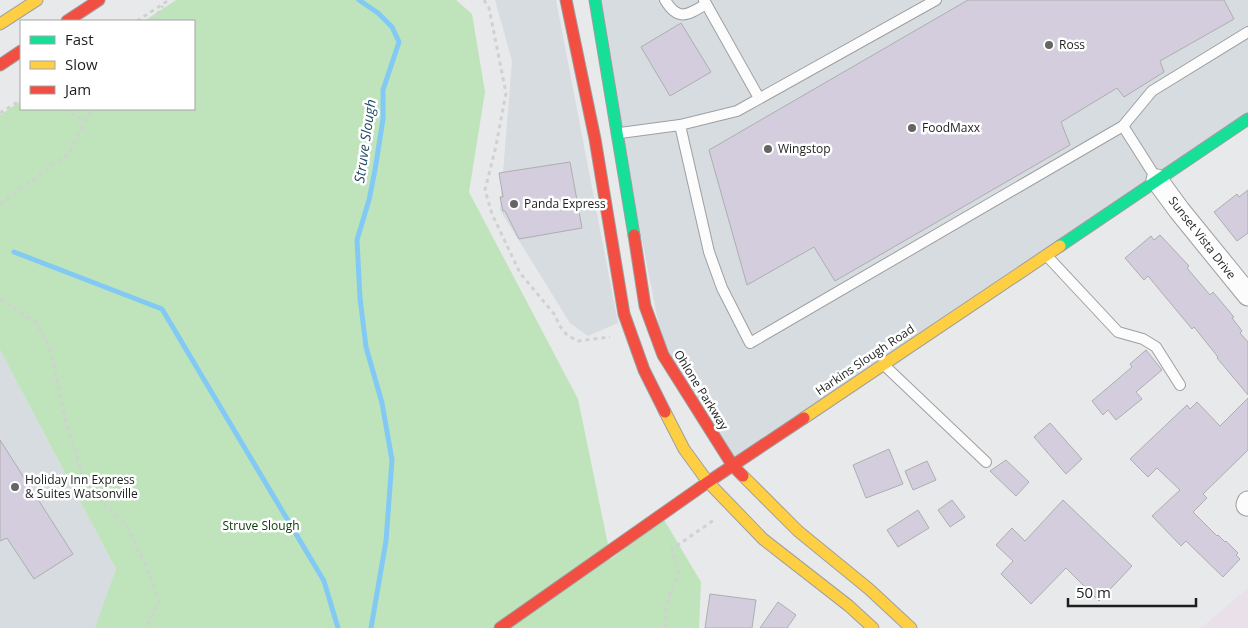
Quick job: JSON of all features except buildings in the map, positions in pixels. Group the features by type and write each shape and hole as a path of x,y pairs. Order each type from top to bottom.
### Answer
{"main road":[{"path":"0,24 37,0"},
{"path":"69,20 99,0"},
{"name":"Ohlone Parkway","path":"566,0 606,136 645,306 663,355 733,466 798,531 869,589 911,628"},
{"name":"Ohlone Parkway","path":"594,0 624,314 649,379 684,449 708,482 763,539 849,606 873,628"},
{"path":"0,65 20,52"},
{"name":"Harkins Slough Road","path":"500,628 708,482 1248,119"}],"street":[{"name":"Sunset Vista Drive","path":"1158,180 1179,210 1244,282"}],"lane":[{"path":"665,0 670,9 678,15 688,15 705,2 759,98"},
{"path":"606,136 680,124 737,110 936,0"},
{"path":"680,124 709,252 722,288 750,343 1124,126 1152,91 1248,32"},
{"path":"1124,126 1158,180"},
{"path":"1046,255 1118,332 1143,339 1156,347 1180,385"},
{"path":"883,365 986,462"}],"path":[{"path":"139,20 169,0"},
{"path":"484,0 489,8 506,93 485,190 492,214 520,273 555,316 567,335 578,341 614,336"},
{"path":"154,20 165,3"},
{"path":"0,112 20,102"},
{"path":"66,110 85,121"},
{"path":"0,204 69,153 92,110"},
{"path":"0,299 36,322 51,351 65,419 86,485 126,525 147,569 159,601 146,628"},
{"path":"666,628 666,602 679,575 672,549 717,517"}],"shaded area":[{"path":"495,0 556,0 618,323 588,336 570,323 500,210 512,61"},
{"path":"595,0 1248,0 1248,120 733,466 665,357"},
{"path":"0,350 116,569 96,628 0,628"},
{"path":"1248,588 1248,628 1201,628"}],"green space":[{"name":"Struve Slough","path":"176,0 456,0 472,14 485,92 469,192 578,399 611,559 663,518 701,582 699,628 95,628 116,569 0,350 0,115 20,102 20,110 195,110 195,20 146,20"}],"waterway":[{"name":"Struve Slough","path":"359,0 378,13 392,27 399,42 383,90 383,119 375,170 369,200 357,240 360,298 366,347 382,403 392,460 386,541 371,628"},
{"path":"14,252 162,309 324,581 338,628"}],"traffic: fast":[{"path":"595,0 634,235"},
{"path":"1060,246 1248,119"}],"traffic: slow":[{"path":"0,24 37,0"},
{"path":"804,418 1060,246"},
{"path":"665,412 684,449 708,482 763,539 849,606 873,628"},
{"path":"743,476 798,531 869,589 911,628"}],"traffic: jam":[{"path":"69,20 99,0"},
{"path":"566,0 595,139 624,314 644,370 665,412"},
{"path":"0,65 20,52"},
{"path":"634,235 645,306 663,355 733,466 743,476"},
{"path":"500,628 708,482 804,418"}],"place":[{"name":"Ross","path":"1049,45"},
{"name":"FoodMaxx","path":"912,128"},
{"name":"Wingstop","path":"768,149"},
{"name":"Panda Express","path":"514,204"},
{"name":"Holiday Inn Express & Suites Watsonville","path":"15,487"}]}
